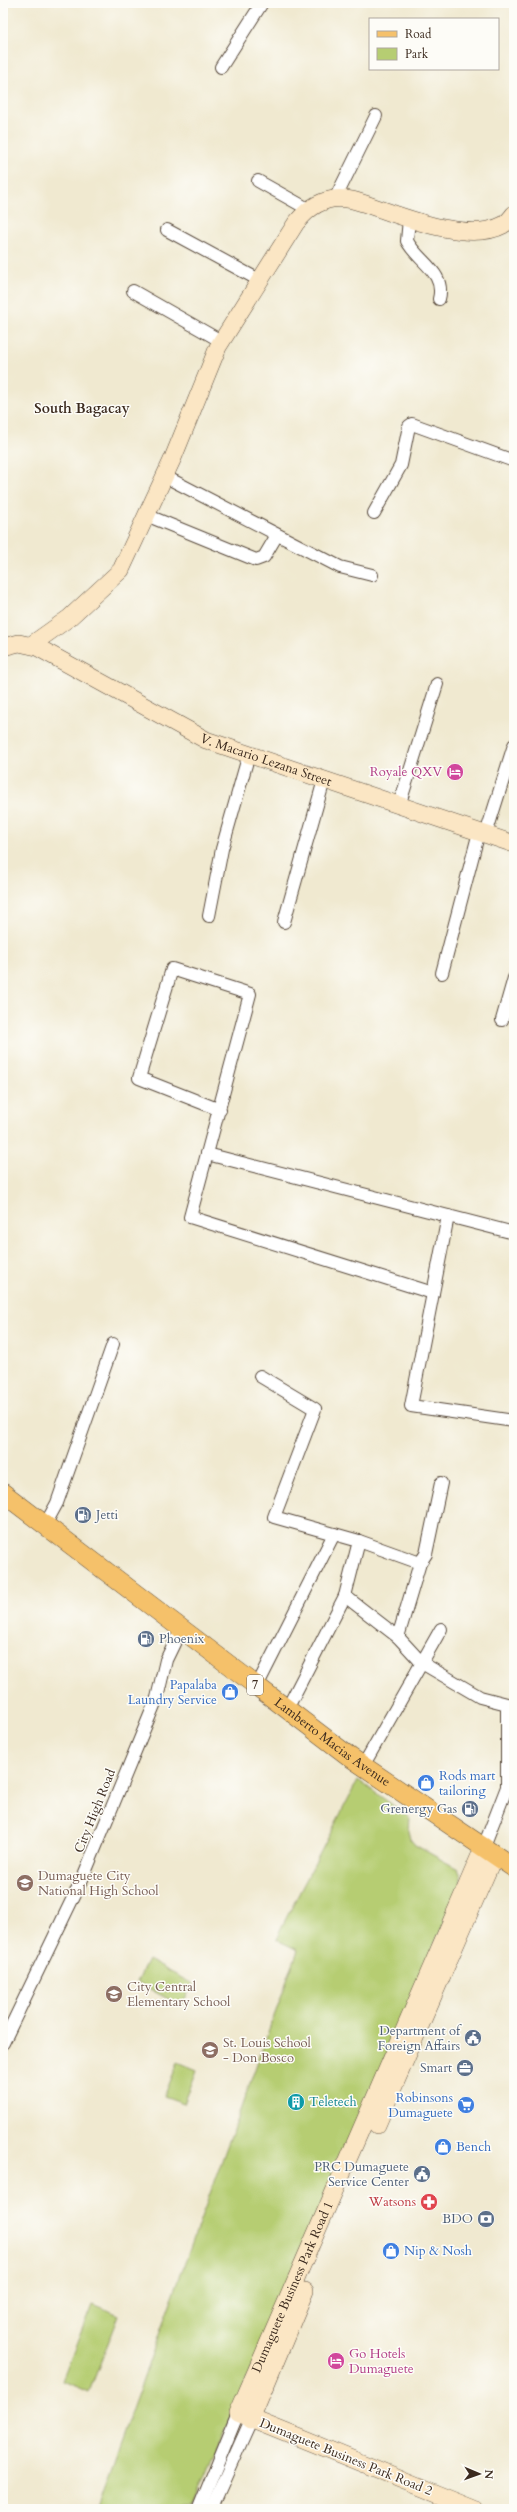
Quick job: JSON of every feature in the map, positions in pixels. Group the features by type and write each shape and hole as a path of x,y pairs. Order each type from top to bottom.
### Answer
{"main road":[{"name":"Lamberto Macias Avenue","path":"3,1493 363,1766 490,1850 514,1868"}],"street":[{"path":"221,67 262,3"},
{"path":"334,199 376,116"},
{"path":"258,181 308,209"},
{"path":"3,647 19,643 31,645 56,630 121,570 164,476 200,386 221,341 261,281 296,223 308,209 334,199 359,202 409,219 466,232 491,230 505,224 514,214"},
{"path":"409,219 407,241 440,280 442,290 440,299"},
{"path":"167,230 261,281"},
{"path":"133,291 221,341"},
{"path":"374,513 401,465 409,426 412,424 514,461"},
{"path":"164,476 340,567 372,575"},
{"path":"146,515 256,560 264,556 277,535"},
{"name":"V. Macario Lezana Street","path":"31,645 206,740 514,844"},
{"path":"399,806 437,684"},
{"path":"442,973 482,833 514,744"},
{"path":"209,916 222,849 249,754"},
{"path":"284,922 324,780"},
{"path":"220,1110 139,1078 172,969 250,994 220,1110 190,1217 433,1293"},
{"path":"502,1020 514,978"},
{"path":"207,1154 514,1233"},
{"path":"448,1216 411,1406 514,1421"},
{"path":"44,1524 57,1503 114,1344"},
{"path":"260,1376 315,1409 274,1517 359,1540 420,1563"},
{"path":"398,1637 420,1563 426,1554 441,1483"},
{"path":"257,1686 334,1534"},
{"path":"287,1709 345,1596 359,1540"},
{"path":"345,1596 398,1637 422,1663 480,1697 506,1704 507,1787 490,1850"},
{"name":"City High Road","path":"3,2043 84,1875 157,1698 166,1660 182,1629"},
{"path":"363,1766 441,1629"},
{"name":"Dumaguete Business Park Road 1","path":"211,2509 245,2416 490,1850"},
{"name":"Dumaguete Business Park Road 1","path":"198,2509 245,2416"},
{"name":"Dumaguete Business Park Road 2","path":"245,2416 475,2509"}],"green space":[{"path":"358,1780 409,1817 408,1831 410,1839 415,1845 458,1869 461,1876 461,1883 191,2509 96,2509 298,1950 277,1940 279,1932"},
{"path":"148,1960 193,1984 181,2006 137,1982"},
{"path":"178,2062 197,2070 184,2104 164,2097"},
{"path":"92,2304 119,2315 89,2392 62,2381"}],"place":[{"name":"Royale QXV","path":"455,772"},
{"name":"Jetti","path":"83,1515"},
{"name":"Phoenix","path":"146,1639"},
{"name":"Papalaba Laundry Service","path":"230,1692"},
{"name":"Rods mart tailoring","path":"426,1783"},
{"name":"Grenergy Gas","path":"470,1809"},
{"name":"Dumaguete City National High School","path":"25,1883"},
{"name":"City Central Elementary School","path":"114,1994"},
{"name":"Department of Foreign Affairs","path":"473,2038"},
{"name":"St. Louis School - Don Bosco","path":"210,2050"},
{"name":"Smart","path":"465,2068"},
{"name":"Teletech","path":"296,2102"},
{"name":"Robinsons Dumaguete","path":"466,2105"},
{"name":"Bench","path":"443,2147"},
{"name":"PRC Dumaguete Service Center","path":"422,2174"},
{"name":"Watsons","path":"429,2202"},
{"name":"BDO","path":"486,2219"},
{"name":"Nip & Nosh","path":"391,2251"},
{"name":"Go Hotels Dumaguete","path":"336,2361"}],"district":[{"name":"South Bagacay","path":"82,408"}]}
